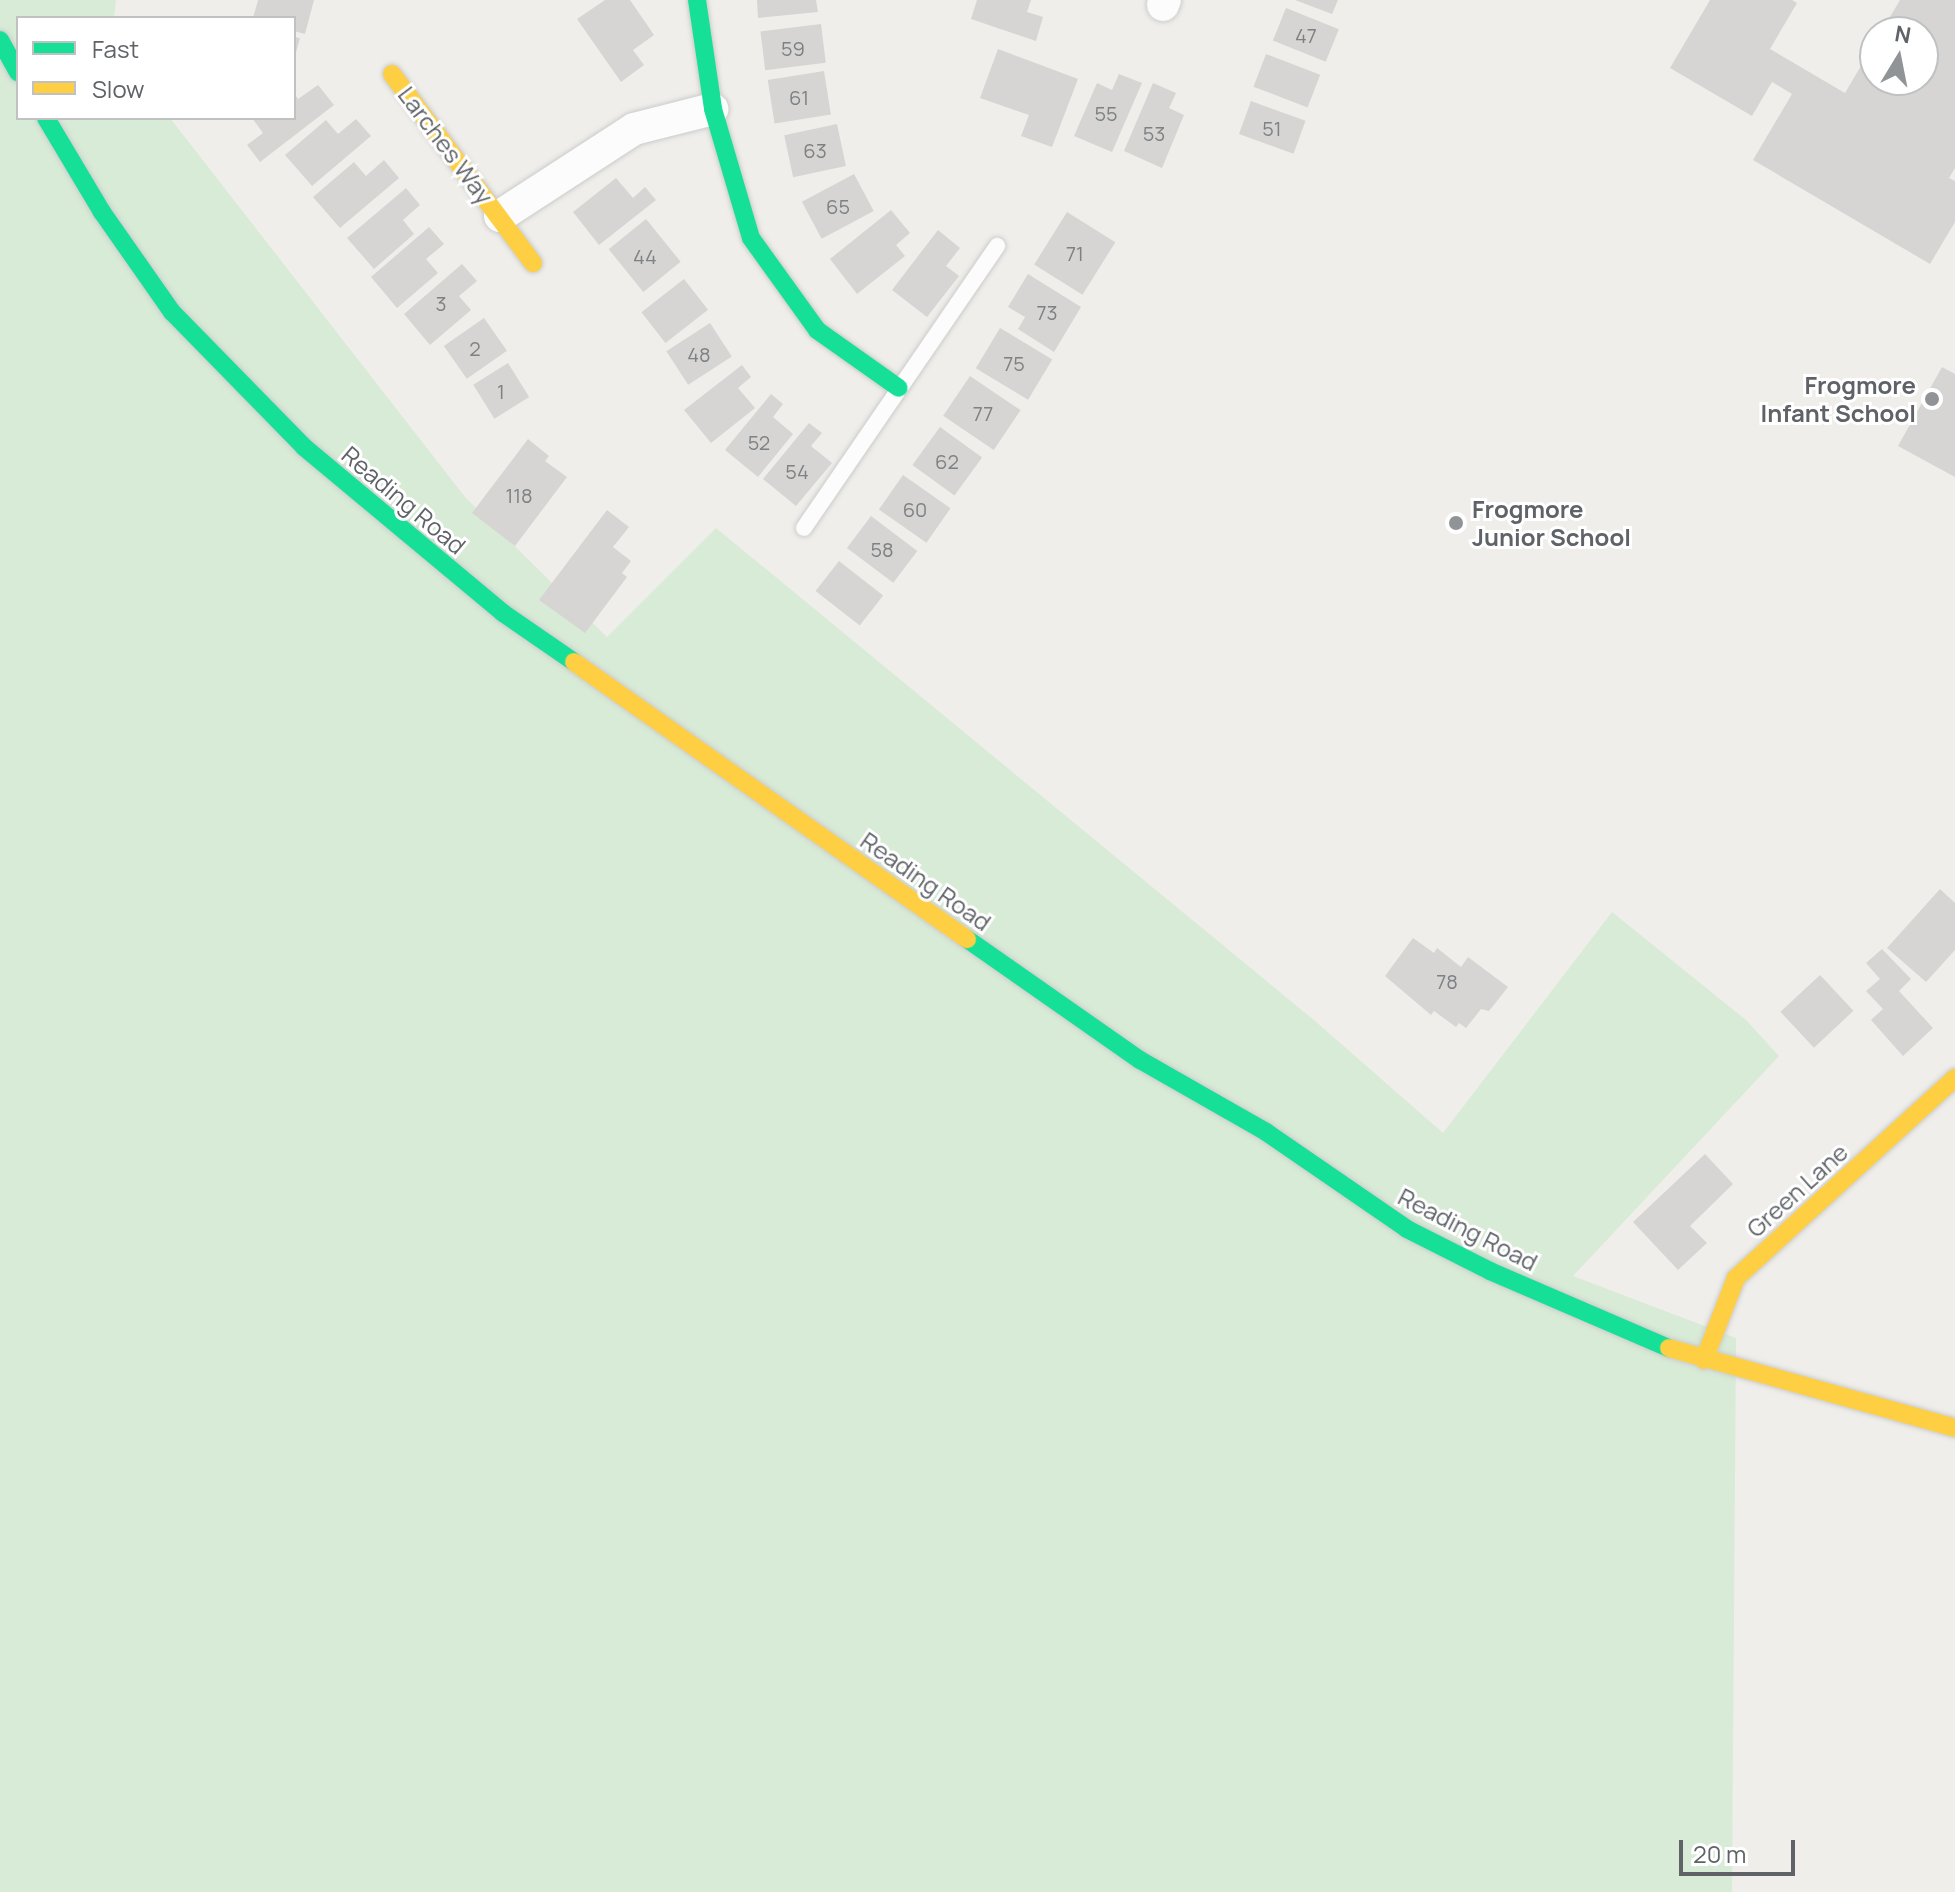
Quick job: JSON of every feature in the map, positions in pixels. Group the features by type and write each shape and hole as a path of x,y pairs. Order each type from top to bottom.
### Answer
{"main road":[{"path":"697,0 713,109 751,238 817,330 899,388"},
{"path":"0,40 16,68"},
{"name":"Larches Way","path":"392,74 533,263"},
{"name":"Reading Road","path":"47,120 102,212 172,312 304,447 503,613 1140,1060 1266,1132 1407,1229 1490,1271 1651,1341 1704,1360 1955,1428"},
{"name":"Green Lane","path":"1704,1360 1736,1278 1955,1078"}],"street":[{"name":"Larches Way","path":"500,216 634,129 713,109"}],"lane":[{"path":"804,528 997,246"}],"green space":[{"path":"0,0 116,0 114,16 16,16 16,120 172,120 465,497 607,637 716,528 1315,1021 1443,1133 1612,912 1746,1020 1779,1056 1573,1276 1736,1338 1732,1892 0,1892"}],"building":[{"path":"258,0 314,0 305,34 296,32 296,16 254,16"},
{"path":"605,0 630,0 654,35 633,50 644,65 621,82 577,19"},
{"path":"757,0 816,0 818,12 758,18"},
{"path":"977,0 1031,0 1027,12 1043,17 1036,41 971,19"},
{"path":"1295,0 1338,0 1332,14"},
{"path":"1710,0 1792,0 1797,3 1770,49 1845,93 1859,69 1859,96 1939,96 1939,16 1890,16 1900,0 1955,0 1955,168 1949,178 1955,181 1955,222 1930,264 1753,160 1792,94 1772,82 1752,116 1670,68"},
{"path":"1286,8 1339,29 1326,62 1273,40"},
{"path":"821,24 826,63 765,70 760,31"},
{"path":"998,49 1078,79 1052,147 1021,136 1029,115 980,98"},
{"path":"1266,54 1320,75 1308,107 1253,87"},
{"path":"824,71 831,114 775,123 768,80"},
{"path":"1119,74 1142,83 1112,152 1074,136 1097,83 1112,90"},
{"path":"1153,83 1176,93 1169,108 1184,115 1162,168 1124,151"},
{"path":"318,85 334,105 260,162 247,145 263,133 253,120 296,120 296,96 298,99"},
{"path":"1251,101 1306,121 1294,154 1239,134"},
{"path":"356,119 371,136 312,186 285,155 326,120 338,134"},
{"path":"837,124 846,166 793,177 784,135"},
{"path":"384,160 399,178 340,228 313,197 354,162 366,176"},
{"path":"854,174 874,211 822,239 802,202"},
{"path":"616,178 633,198 645,187 656,200 599,245 573,212"},
{"path":"406,188 420,205 403,220 414,234 374,269 347,238"},
{"path":"891,210 910,233 896,245 905,256 857,294 830,259"},
{"path":"1067,212 1115,242 1082,295 1034,265"},
{"path":"646,219 681,262 643,292 609,249"},
{"path":"429,227 444,244 426,259 438,273 397,308 371,277"},
{"path":"938,230 960,248 946,266 959,276 927,317 892,290"},
{"path":"462,264 477,281 459,296 471,310 430,345 404,314"},
{"path":"1028,274 1081,307 1054,352 1018,329 1025,317 1008,307"},
{"path":"684,279 708,310 665,343 641,312"},
{"path":"484,318 507,351 467,379 444,346"},
{"path":"710,323 732,357 688,385 666,351"},
{"path":"1000,328 1052,359 1028,400 976,368"},
{"path":"508,363 529,397 494,419 473,385"},
{"path":"742,365 751,377 738,388 755,408 711,443 684,410"},
{"path":"1942,367 1955,374 1955,477 1898,446"},
{"path":"970,376 1021,410 994,450 943,416"},
{"path":"771,394 783,404 773,417 793,434 758,477 725,450"},
{"path":"809,423 822,433 811,446 832,463 796,506 763,479"},
{"path":"940,427 982,458 954,496 912,465"},
{"path":"528,439 549,456 545,461 567,477 515,546 472,513"},
{"path":"903,475 951,508 926,543 879,509"},
{"path":"607,510 629,527 613,547 631,561 622,573 627,577 585,633 539,600"},
{"path":"871,516 917,551 893,583 847,548"},
{"path":"839,561 883,595 860,625 816,591"},
{"path":"1940,889 1955,903 1955,950 1926,982 1887,948"},
{"path":"1413,938 1434,953 1437,948 1461,967 1468,957 1508,987 1489,1011 1481,1009 1466,1028 1459,1023 1456,1027 1434,1011 1431,1015 1385,976"},
{"path":"1882,949 1911,979 1899,991 1933,1028 1903,1056 1871,1020 1883,1009 1866,991 1880,979 1866,963"},
{"path":"1820,975 1853,1011 1814,1048 1781,1012"},
{"path":"1705,1154 1733,1184 1690,1226 1707,1243 1678,1270 1633,1222"}],"traffic: fast":[{"path":"697,0 713,109 751,238 817,330 899,388"},
{"path":"0,40 16,68"},
{"path":"47,120 102,212 172,312 304,447 503,613 574,662"},
{"path":"967,939 1140,1060 1266,1132 1407,1229 1490,1271 1669,1348"}],"traffic: slow":[{"path":"392,74 533,263"},
{"path":"574,662 967,939"},
{"path":"1704,1360 1736,1278 1955,1078"},
{"path":"1669,1348 1955,1428"}],"place":[{"name":"Frogmore Infant School","path":"1932,399"},
{"name":"Frogmore Junior School","path":"1456,523"}]}
